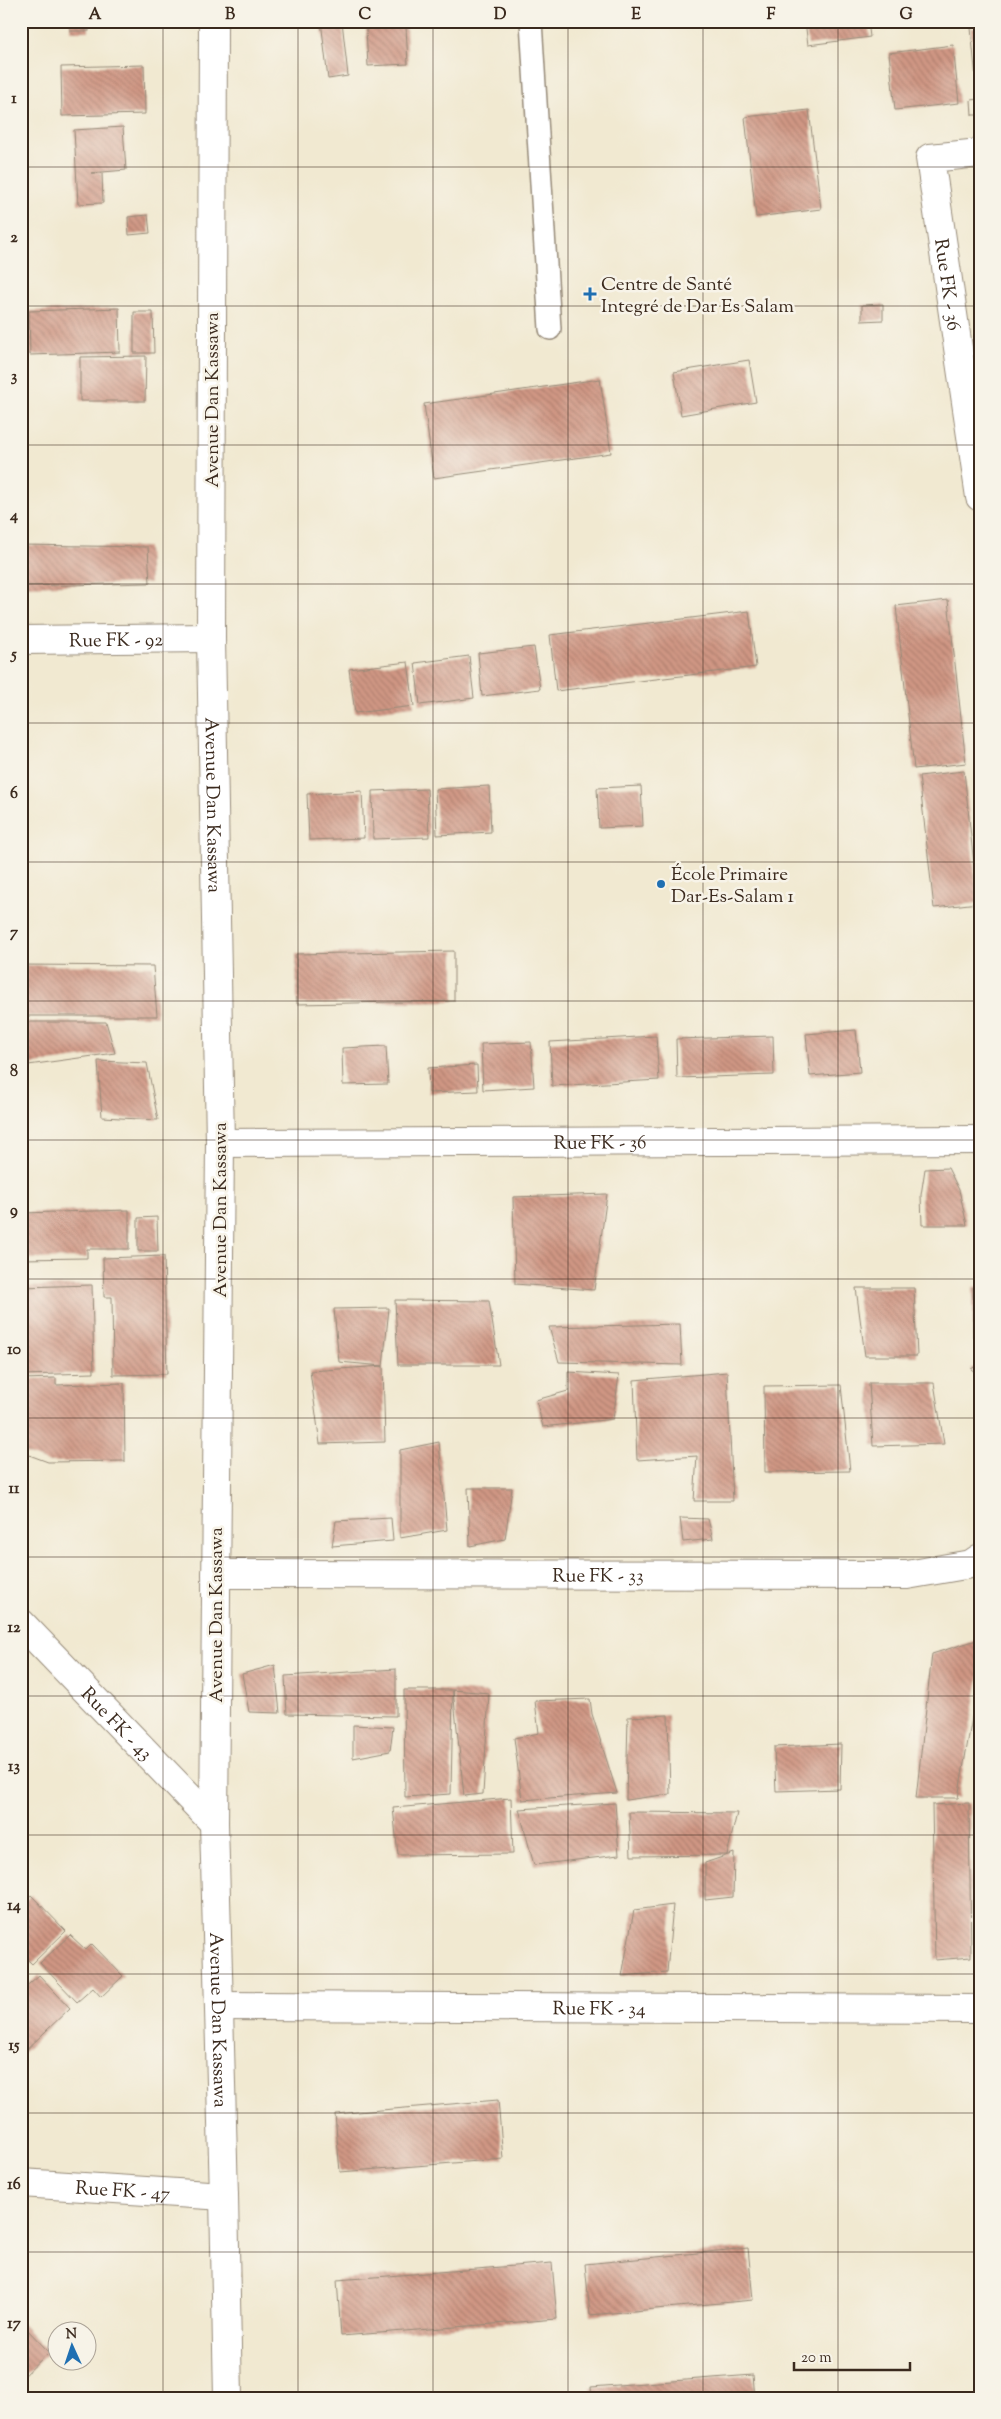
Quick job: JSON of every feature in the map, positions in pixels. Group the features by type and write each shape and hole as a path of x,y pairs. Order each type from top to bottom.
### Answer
{"street":[{"name":"Avenue Dan Kassawa","path":"212,21 211,638 220,1144 214,1823 220,2006 228,2398"},
{"name":"Rue FK - 36","path":"980,153 930,158 980,497"},
{"name":"Rue FK - 92","path":"21,640 211,638"},
{"name":"Rue FK - 36","path":"220,1144 980,1140"},
{"name":"Rue FK - 33","path":"216,1574 907,1575 971,1564 980,1558"},
{"name":"Rue FK - 43","path":"21,1623 214,1823"},
{"name":"Rue FK - 34","path":"220,2006 980,2009"},
{"name":"Rue FK - 47","path":"21,2182 224,2196"}],"lane":[{"path":"531,21 550,330"}],"building":[{"path":"70,21 89,21 89,31 70,31"},
{"path":"321,21 342,21 348,76 328,79"},
{"path":"805,21 868,21 870,37 808,45"},
{"path":"406,27 408,64 368,66 366,29"},
{"path":"980,27 980,79 976,79 971,28"},
{"path":"953,45 959,103 895,110 889,53"},
{"path":"144,65 145,114 62,116 61,67"},
{"path":"980,99 980,115 972,115 971,100"},
{"path":"809,110 821,209 756,217 745,117"},
{"path":"123,127 126,170 91,173 102,173 103,203 78,204 74,130"},
{"path":"148,215 150,233 129,235 128,217"},
{"path":"883,304 883,320 862,321 862,305"},
{"path":"119,308 120,352 30,355 29,311"},
{"path":"134,312 153,312 154,353 134,353"},
{"path":"146,356 145,401 80,401 80,357"},
{"path":"749,360 756,402 681,415 674,372"},
{"path":"600,379 611,453 434,478 424,404"},
{"path":"21,545 148,547 150,583 21,586"},
{"path":"948,600 966,763 914,769 896,606"},
{"path":"749,611 756,667 556,691 550,635"},
{"path":"534,647 540,689 482,696 478,653"},
{"path":"469,656 474,698 420,705 415,663"},
{"path":"408,662 414,706 355,713 349,669"},
{"path":"964,771 978,903 934,908 919,776"},
{"path":"489,786 491,832 437,835 435,789"},
{"path":"641,786 643,826 599,828 597,788"},
{"path":"427,789 429,837 373,839 372,791"},
{"path":"362,791 364,838 309,840 307,794"},
{"path":"454,951 454,1001 297,1004 296,954"},
{"path":"21,965 153,966 157,1016 21,1016"},
{"path":"21,1022 106,1022 115,1053 21,1066"},
{"path":"856,1030 860,1072 810,1076 806,1034"},
{"path":"656,1036 659,1080 552,1086 550,1042"},
{"path":"773,1036 774,1075 677,1078 676,1039"},
{"path":"531,1042 534,1087 483,1090 481,1044"},
{"path":"386,1046 388,1084 343,1085 342,1048"},
{"path":"98,1061 147,1063 158,1120 102,1117"},
{"path":"477,1065 478,1091 429,1093 428,1068"},
{"path":"948,1168 959,1190 967,1225 922,1225 921,1195 925,1169"},
{"path":"607,1194 594,1290 515,1284 513,1197"},
{"path":"129,1210 129,1249 87,1249 87,1258 21,1259 21,1213"},
{"path":"157,1217 158,1251 138,1251 138,1218"},
{"path":"164,1256 167,1374 113,1375 112,1297 104,1297 103,1258"},
{"path":"92,1285 94,1373 21,1375 21,1287"},
{"path":"980,1286 980,1335 973,1337 973,1287"},
{"path":"856,1288 914,1288 917,1356 865,1356"},
{"path":"395,1300 489,1301 499,1365 398,1365"},
{"path":"389,1308 383,1366 339,1362 334,1309"},
{"path":"680,1324 682,1365 559,1362 549,1327"},
{"path":"980,1364 980,1376 971,1369"},
{"path":"383,1366 385,1442 320,1444 310,1371"},
{"path":"568,1372 619,1375 613,1419 543,1427 536,1400 568,1391"},
{"path":"727,1372 733,1501 694,1501 697,1456 637,1460 634,1380"},
{"path":"56,1378 56,1385 124,1383 125,1461 48,1462 21,1452 21,1379"},
{"path":"869,1383 934,1383 944,1444 873,1446"},
{"path":"841,1385 850,1471 765,1472 764,1386"},
{"path":"439,1442 447,1530 400,1538 400,1450"},
{"path":"468,1488 512,1488 505,1539 470,1546"},
{"path":"391,1518 393,1541 332,1546 336,1521"},
{"path":"680,1518 708,1519 713,1539 683,1542"},
{"path":"980,1639 980,1672 958,1798 916,1798 932,1654"},
{"path":"275,1665 280,1713 249,1712 242,1674"},
{"path":"396,1669 396,1716 287,1714 285,1676"},
{"path":"404,1690 453,1690 451,1794 405,1797"},
{"path":"453,1690 489,1693 483,1794 464,1796"},
{"path":"590,1699 592,1714 617,1793 522,1800 514,1738 539,1733 535,1701"},
{"path":"668,1715 670,1794 626,1800 628,1717"},
{"path":"353,1725 393,1727 390,1751 353,1758"},
{"path":"841,1744 840,1789 776,1791 774,1747"},
{"path":"511,1798 513,1854 398,1855 393,1808"},
{"path":"615,1803 619,1855 534,1865 519,1809"},
{"path":"969,1803 971,1957 935,1960 932,1805"},
{"path":"629,1812 737,1813 727,1855 631,1856"},
{"path":"734,1853 733,1897 705,1900 705,1863"},
{"path":"31,1895 66,1931 32,1964 21,1953 21,1904"},
{"path":"673,1905 667,1972 622,1976 634,1910"},
{"path":"70,1935 86,1950 92,1944 123,1976 101,1997 93,1988 77,2002 40,1963"},
{"path":"39,1975 70,2008 21,2055 21,1991"},
{"path":"498,2100 503,2159 340,2172 335,2114"},
{"path":"748,2248 753,2300 590,2315 585,2264"},
{"path":"552,2263 557,2319 341,2336 337,2280"},
{"path":"21,2323 48,2353 21,2379"},
{"path":"753,2375 755,2398 592,2398 591,2387"}],"place":[{"name":"Centre de Santé Integré de Dar Es Salam","path":"590,294"},
{"name":"École Primaire Dar-Es-Salam 1","path":"661,884"}]}
